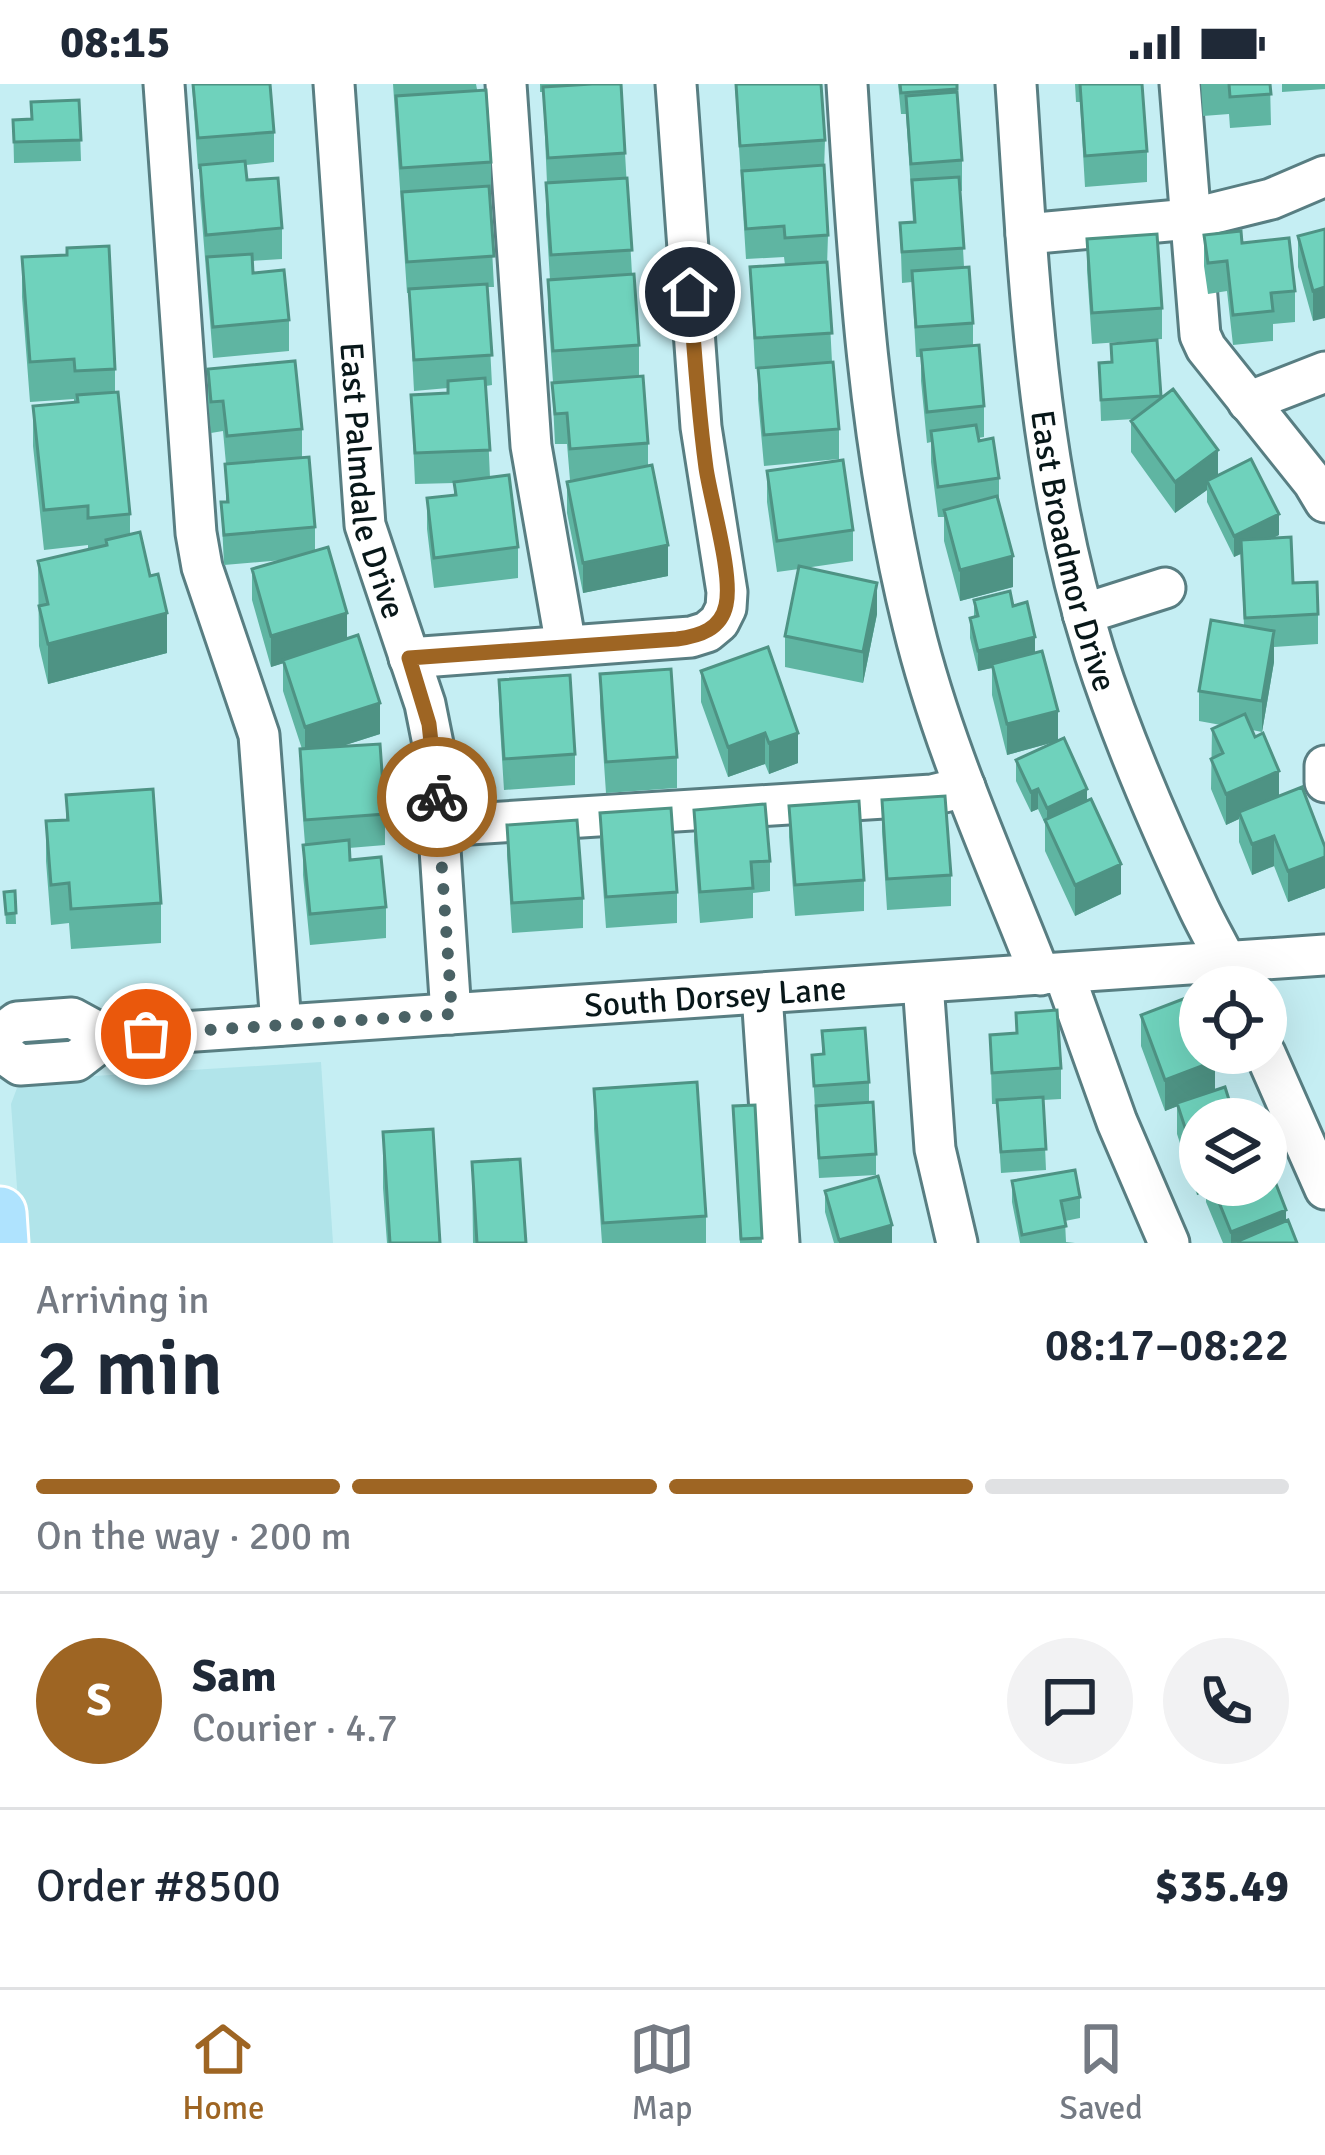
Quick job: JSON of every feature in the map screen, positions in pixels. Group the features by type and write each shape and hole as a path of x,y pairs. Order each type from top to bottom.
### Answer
{"main road":[{"path":"0,1213 2,1243"}],"street":[{"path":"164,84 196,533 202,567 260,735 280,1025"},
{"name":"East Palmdale Drive","path":"334,84 365,524 429,724 452,1014"},
{"path":"506,84 531,446 566,646"},
{"path":"409,658 692,637 719,622 726,608 727,577 700,427 676,84"},
{"path":"847,84 867,366 890,529 914,630 965,787 1168,1243"},
{"name":"East Broadmor Drive","path":"1016,84 1042,420 1057,507 1110,698 1199,909 1229,966"},
{"path":"1180,84 1200,335 1325,502"},
{"path":"1026,234 1190,220 1270,199 1325,176"},
{"path":"1248,402 1325,372"},
{"path":"1083,614 1165,588"},
{"path":"1325,766 1325,782"},
{"path":"439,826 932,795 965,787"},
{"name":"South Dorsey Lane","path":"1277,966 1325,956"},
{"name":"South Dorsey Lane","path":"0,1035 17,1022 72,1018 107,1037 1052,974 1179,975"},
{"path":"922,983 934,1149 957,1243"},
{"path":"762,994 779,1243"},
{"name":"South Dorsey Lane","path":"0,1052 20,1065 76,1061 107,1037"},
{"path":"1274,1074 1325,1190"}],"shaded area":[{"path":"321,1062 333,1243 21,1243 11,1104 17,1088 29,1080"}],"building":[{"path":"193,84 270,84 274,132 198,138"},
{"path":"621,84 625,153 548,158 543,87"},
{"path":"736,84 821,84 825,140 740,146"},
{"path":"900,84 957,84 957,89 901,93"},
{"path":"1080,84 1142,84 1147,151 1085,156"},
{"path":"1229,84 1270,84 1271,94 1230,97"},
{"path":"486,90 491,162 401,168 396,96"},
{"path":"957,92 962,160 911,164 906,96"},
{"path":"79,100 81,140 14,142 13,120 32,119 31,102"},
{"path":"245,161 247,180 278,178 282,228 206,235 200,165"},
{"path":"824,165 828,235 785,238 784,226 746,229 742,171"},
{"path":"959,177 964,248 902,252 900,223 915,222 912,180"},
{"path":"627,178 632,250 551,255 546,183"},
{"path":"489,186 494,256 407,262 402,192"},
{"path":"1325,229 1325,287 1313,291 1298,236"},
{"path":"1241,231 1242,243 1289,238 1295,291 1271,293 1273,311 1233,315 1227,261 1208,263 1204,235"},
{"path":"1157,234 1162,308 1092,313 1087,239"},
{"path":"109,246 115,369 75,371 74,359 30,362 22,257 67,255 67,248"},
{"path":"252,254 253,273 284,270 289,320 213,327 207,257"},
{"path":"827,262 832,333 755,338 750,267"},
{"path":"969,267 973,323 916,327 912,271"},
{"path":"634,274 639,345 553,351 548,280"},
{"path":"487,284 492,355 414,360 409,289"},
{"path":"1157,340 1161,396 1101,400 1099,363 1112,362 1111,344"},
{"path":"979,345 984,406 927,412 921,350"},
{"path":"295,361 302,429 227,436 223,401 211,402 208,369"},
{"path":"833,362 839,429 764,435 758,368"},
{"path":"643,376 648,443 570,449 567,413 555,414 552,383"},
{"path":"485,378 490,450 415,453 411,395 448,393 448,381"},
{"path":"1173,389 1218,450 1175,482 1131,421"},
{"path":"118,392 130,514 88,518 88,506 44,510 33,406 78,402 77,395"},
{"path":"976,425 979,441 993,438 999,478 938,487 931,431"},
{"path":"309,457 315,527 224,535 225,464"},
{"path":"1251,459 1279,514 1234,536 1207,481"},
{"path":"843,460 853,530 777,541 767,471"},
{"path":"652,465 668,545 583,563 567,482"},
{"path":"509,475 518,547 434,558 427,498 456,495 454,482"},
{"path":"997,496 1013,556 960,570 944,510"},
{"path":"140,532 150,576 158,574 167,613 48,644 39,606 48,604 38,561"},
{"path":"1291,537 1293,583 1317,582 1318,614 1245,618 1241,540"},
{"path":"328,547 347,613 271,636 252,569"},
{"path":"799,566 877,583 863,652 785,636"},
{"path":"1010,591 1013,606 1027,602 1035,637 978,651 970,618 978,616 974,600"},
{"path":"1211,620 1274,631 1262,701 1199,691"},
{"path":"358,635 380,703 305,727 283,660"},
{"path":"768,647 798,733 769,743 765,733 728,747 701,671"},
{"path":"1042,651 1058,711 1007,724 992,664"},
{"path":"671,669 677,757 606,762 600,674"},
{"path":"570,675 575,754 504,759 499,680"},
{"path":"1245,714 1255,737 1263,733 1279,771 1226,794 1211,759 1223,753 1212,729"},
{"path":"1064,738 1087,789 1047,808 1038,789 1031,792 1016,760"},
{"path":"380,744 385,814 305,820 300,749"},
{"path":"1302,787 1325,857 1288,871 1274,836 1252,844 1239,812"},
{"path":"153,789 161,903 71,909 69,883 51,885 46,821 68,820 66,795"},
{"path":"945,796 951,875 887,879 882,800"},
{"path":"1091,799 1121,864 1075,885 1045,820"},
{"path":"859,801 864,880 795,885 789,806"},
{"path":"765,804 770,861 751,862 753,888 700,892 694,810"},
{"path":"671,808 677,892 606,897 600,813"},
{"path":"577,820 583,898 512,903 507,825"},
{"path":"349,840 350,860 381,857 386,907 310,914 303,845"},
{"path":"15,891 16,913 6,914 4,892"},
{"path":"1179,1001 1181,1074 1165,1080 1141,1015"},
{"path":"1057,1010 1061,1068 992,1073 990,1035 1017,1033 1016,1013"},
{"path":"865,1028 869,1082 814,1086 812,1055 824,1054 822,1031"},
{"path":"697,1082 706,1216 603,1223 594,1089"},
{"path":"1225,1087 1228,1098 1192,1098"},
{"path":"1043,1097 1046,1149 1001,1152 997,1100"},
{"path":"873,1102 876,1154 819,1158 816,1106"},
{"path":"755,1105 762,1238 741,1239 733,1106"},
{"path":"433,1129 440,1243 390,1243 383,1132"},
{"path":"520,1159 526,1243 477,1243 472,1162"},
{"path":"1075,1170 1080,1197 1061,1201 1066,1226 1022,1235 1012,1181"},
{"path":"878,1176 892,1225 839,1240 825,1191"},
{"path":"1220,1206 1284,1206 1286,1210 1231,1232"},
{"path":"1288,1220 1297,1243 1238,1241"}],"way so far":[{"path":"146,1034 452,1014 437,797"}],"route":[{"path":"437,797 429,724 409,658 677,639 707,632 719,622 726,608 727,577 700,427 690,292"}]}
